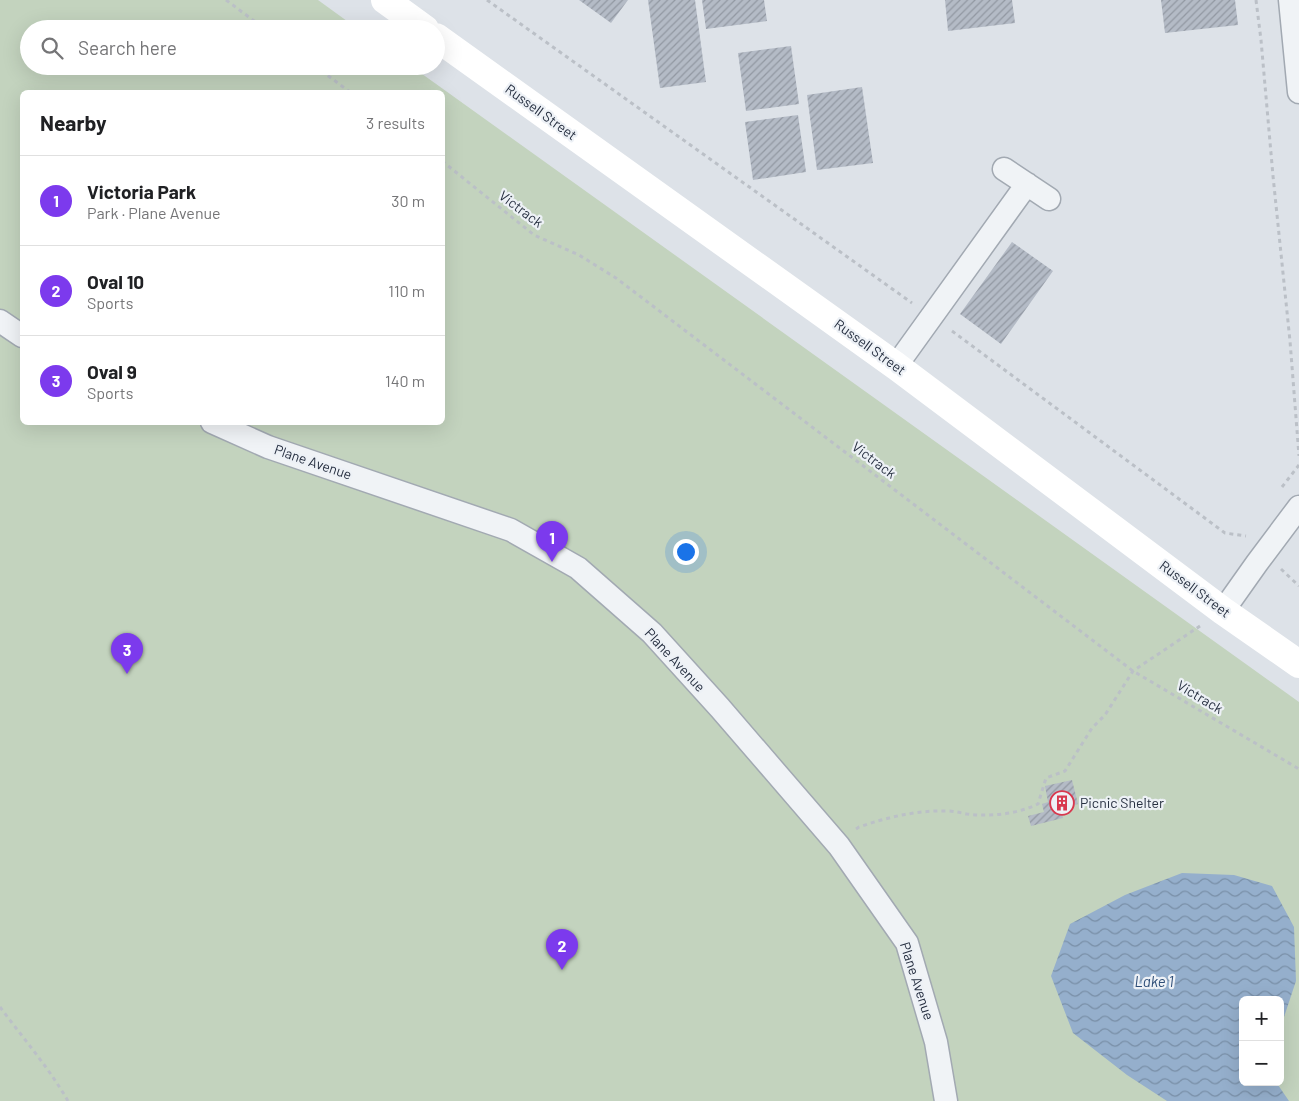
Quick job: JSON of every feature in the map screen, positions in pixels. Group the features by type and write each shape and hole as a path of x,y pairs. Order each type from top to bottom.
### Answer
{"main road":[{"path":"385,0 413,20"},
{"name":"Russell Street","path":"445,43 896,366 1223,611 1299,664"}],"street":[{"path":"1290,0 1299,92"},
{"path":"1004,169 1048,199"},
{"path":"896,366 1027,184"},
{"path":"0,321 20,335"},
{"name":"Plane Avenue","path":"219,425 268,447 511,530 578,568 652,633 720,708 839,846 907,943 936,1042 946,1101"},
{"path":"1223,611 1299,508"}],"path":[{"path":"226,0 253,20"},
{"path":"487,0 932,317 1225,533 1244,535 1265,553"},
{"path":"1256,0 1272,176 1290,341 1299,456"},
{"path":"327,75 347,90"},
{"name":"Victrack","path":"445,163 534,235 579,255 616,278 1133,671 1299,768"},
{"path":"839,846 859,827 902,814 924,811 950,811 968,814 1008,814 1026,810 1038,804 1046,778 1065,771 1092,728 1105,715 1133,671 1223,611"},
{"path":"0,1007 68,1101"}],"green space":[{"path":"0,0 318,0 346,20 20,20 20,75 424,75 445,90 20,90 20,425 445,425 445,90 1299,702 1299,1101 0,1101"}],"water":[{"name":"Lake 1","path":"1182,873 1234,875 1272,886 1294,927 1296,981 1284,1017 1284,996 1239,996 1239,1086 1279,1086 1289,1101 1167,1101 1127,1075 1073,1033 1051,976 1070,924 1125,895"}],"building":[{"path":"579,0 628,0 611,23"},
{"path":"648,0 695,0 706,82 660,88"},
{"path":"702,0 764,0 767,21 706,29"},
{"path":"945,0 1012,0 1015,23 948,31"},
{"path":"1161,0 1235,0 1238,25 1165,33"},
{"path":"791,46 799,104 746,111 738,53"},
{"path":"862,87 873,163 817,170 807,95"},
{"path":"798,115 806,172 753,180 745,122"},
{"path":"1012,242 1053,271 1001,344 960,314"},
{"name":"Picnic Shelter","path":"1072,780 1078,804 1061,809 1063,818 1031,826 1028,816 1044,812 1042,804 1048,802 1045,786"}],"place":[{"name":"Victoria Park","path":"552,562"},
{"name":"Oval 9","path":"127,674"},
{"name":"Picnic Shelter","path":"1062,803"},
{"name":"Oval 10","path":"562,970"}]}
